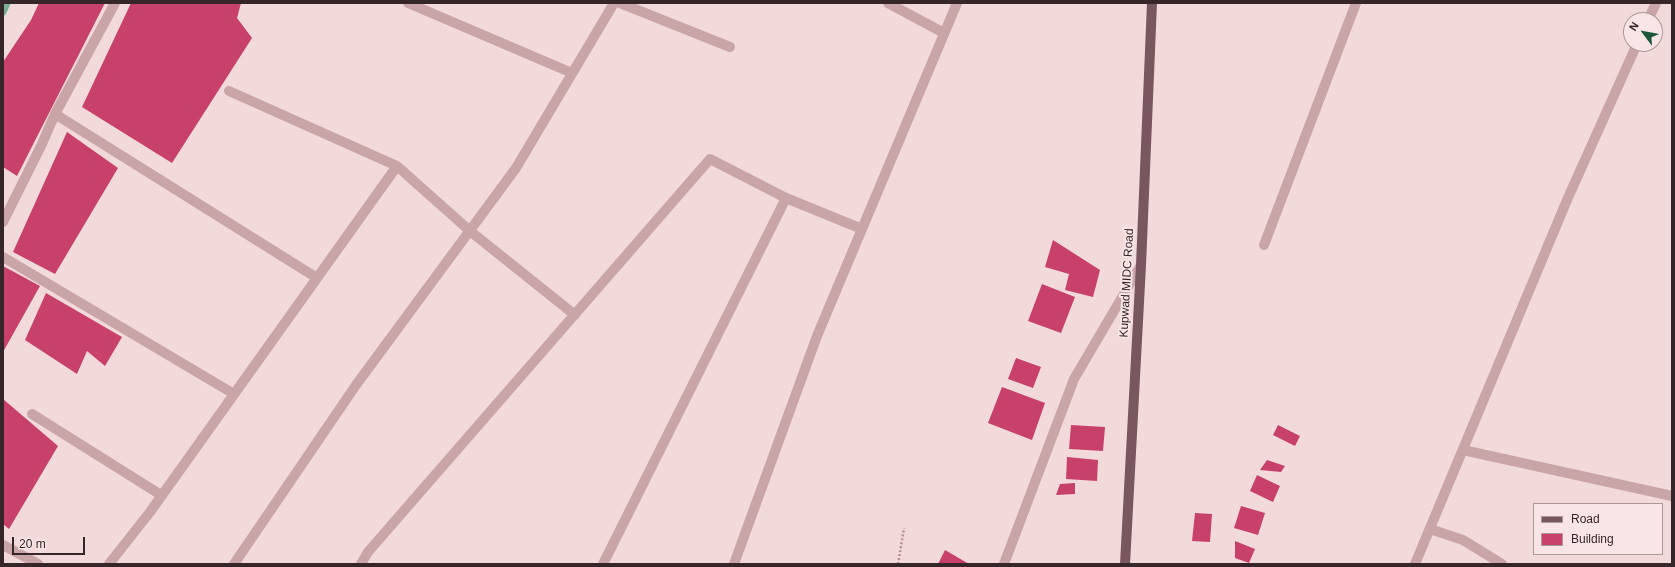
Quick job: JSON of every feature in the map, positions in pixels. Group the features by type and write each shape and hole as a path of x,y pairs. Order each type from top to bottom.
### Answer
{"main road":[{"name":"Kupwad MIDC Road","path":"1125,564 1141,265 1152,3"}],"street":[{"path":"3,222 41,146 55,114 115,3"},
{"path":"408,3 572,73"},
{"path":"234,564 356,385 516,168 614,3"},
{"path":"620,3 730,47"},
{"path":"888,3 944,33"},
{"path":"734,564 817,336 957,3"},
{"path":"1264,245 1356,3"},
{"path":"1415,564 1567,200 1633,52"},
{"path":"229,90 397,166 470,231 575,315"},
{"path":"55,114 317,278"},
{"path":"361,564 368,552 710,159 786,198 862,229"},
{"path":"109,564 162,495 397,166"},
{"path":"603,564 786,198"},
{"path":"3,256 234,394"},
{"path":"1004,564 1074,379 1141,265"},
{"path":"32,414 162,495"},
{"path":"1463,450 1672,496"},
{"path":"1430,529 1463,540 1502,564"},
{"path":"3,545 38,564"}],"path":[{"path":"898,564 904,528"}],"building":[{"path":"39,3 105,3 17,176 3,167 3,62 31,20"},
{"path":"131,3 241,3 237,18 252,38 172,163 82,107"},
{"path":"67,132 118,168 55,274 13,252"},
{"path":"1053,240 1100,270 1093,297 1065,290 1069,274 1045,267"},
{"path":"3,266 40,286 3,352"},
{"path":"1042,284 1075,297 1061,333 1028,321"},
{"path":"46,293 122,337 105,366 87,351 77,374 25,340"},
{"path":"1016,358 1041,367 1033,388 1008,379"},
{"path":"1002,387 1045,403 1032,440 988,423"},
{"path":"3,399 58,446 9,529 3,524"},
{"path":"1071,425 1105,427 1103,451 1069,449"},
{"path":"1278,425 1300,436 1295,446 1273,435"},
{"path":"1067,457 1098,460 1097,481 1066,479"},
{"path":"1267,460 1285,466 1281,472 1260,470"},
{"path":"1257,475 1280,486 1273,502 1250,491"},
{"path":"1075,483 1075,494 1056,495 1060,484"},
{"path":"1241,506 1265,513 1258,535 1234,528"},
{"path":"1195,513 1212,514 1210,542 1192,541"},
{"path":"1235,541 1255,549 1249,563 1235,558"},
{"path":"945,550 969,564 938,564"}],"waterway":[{"path":"3,12 7,3"}]}
